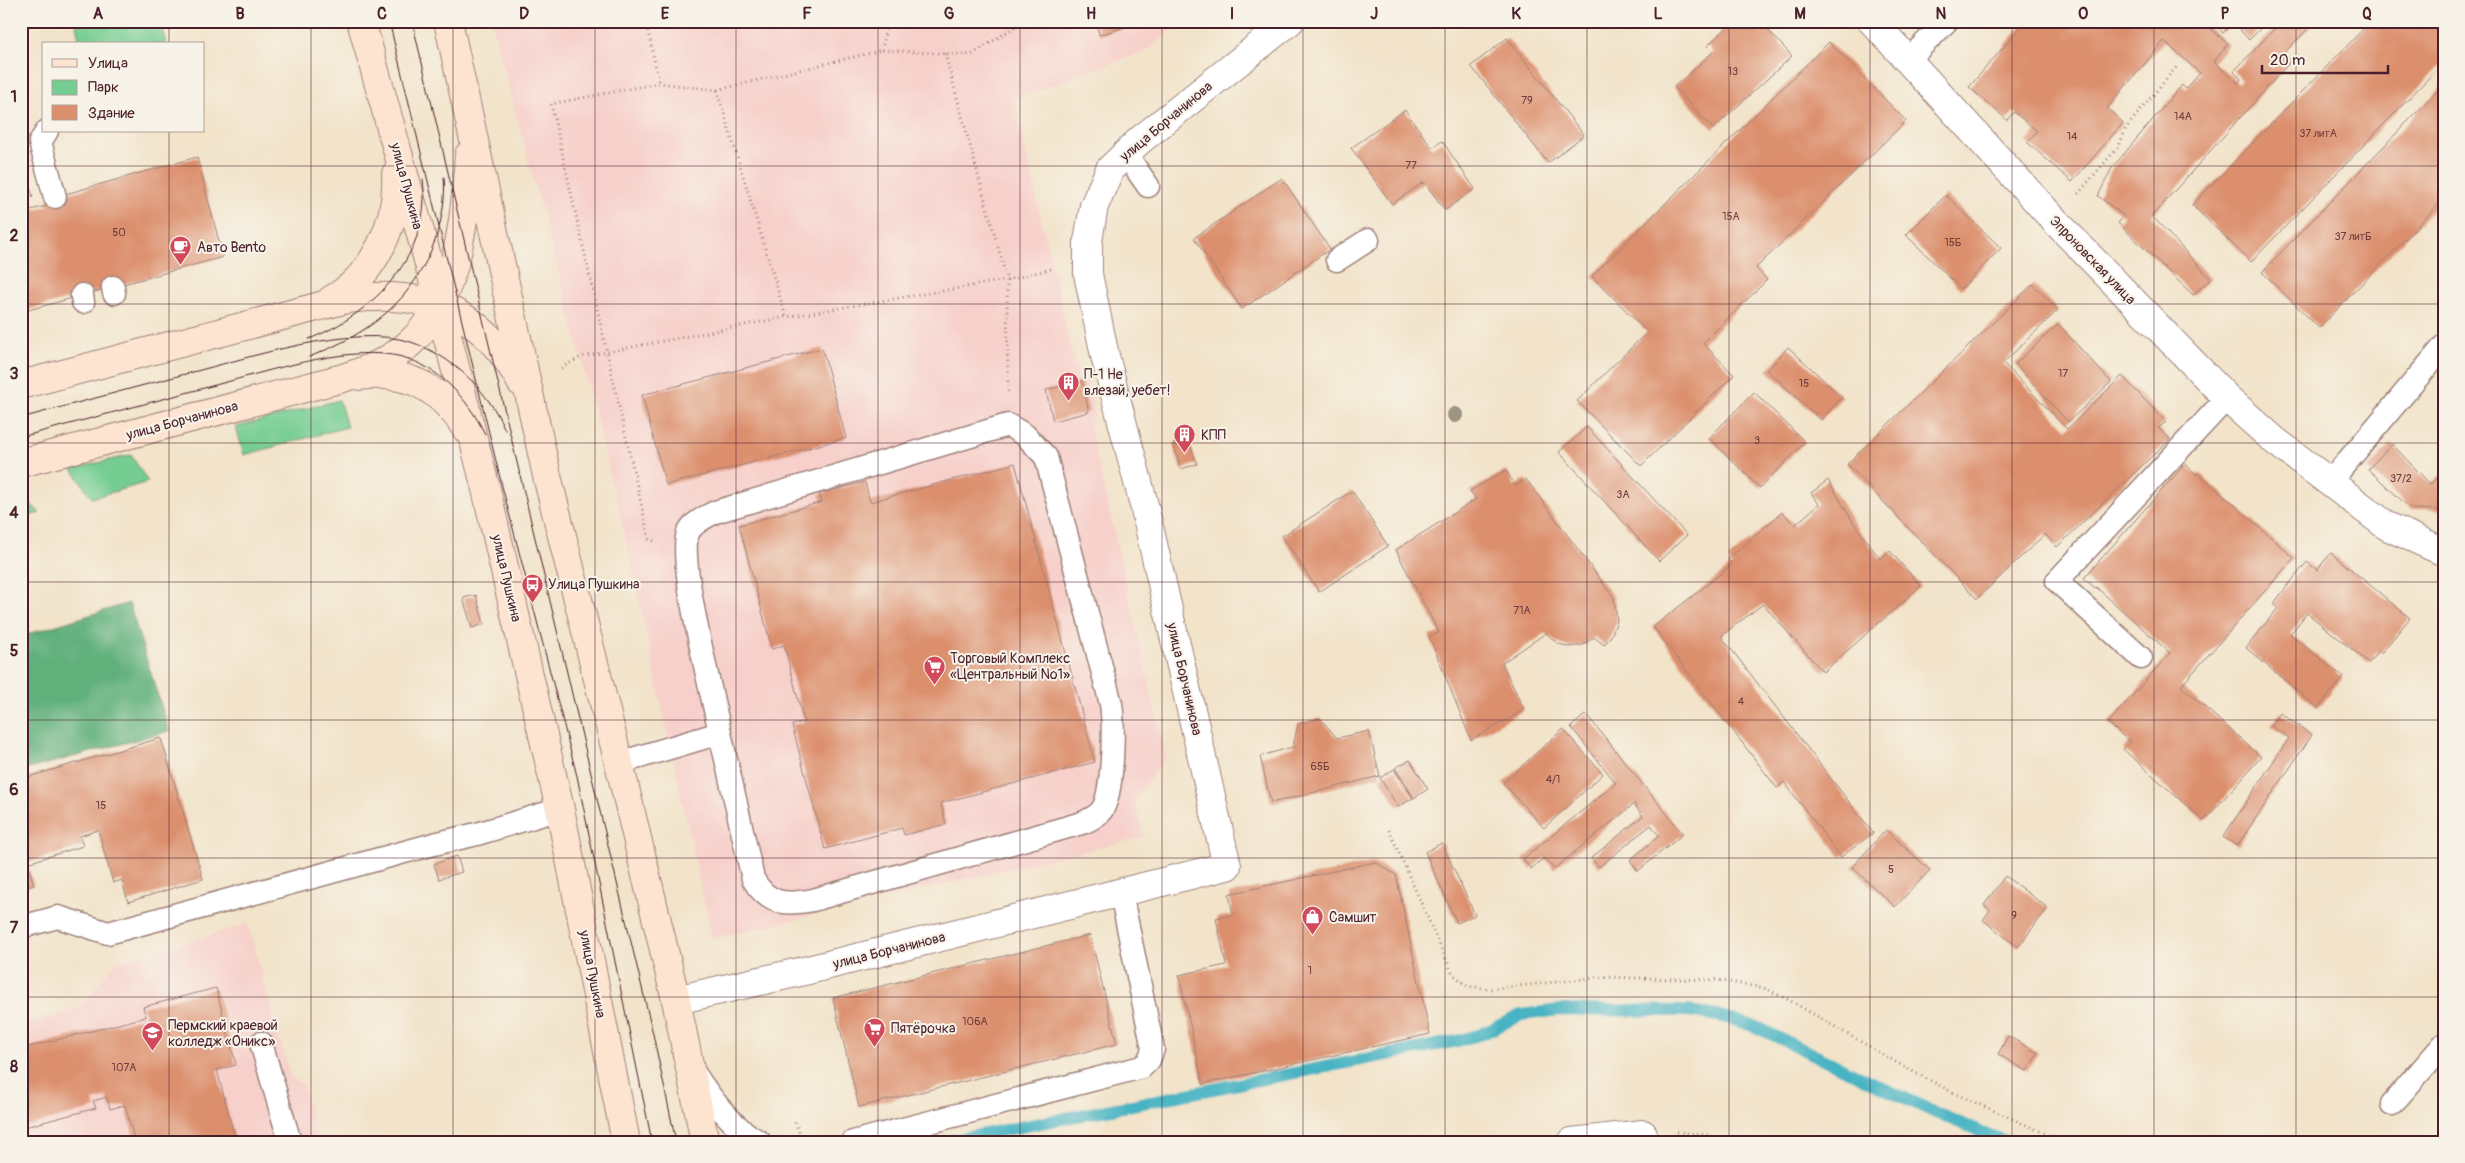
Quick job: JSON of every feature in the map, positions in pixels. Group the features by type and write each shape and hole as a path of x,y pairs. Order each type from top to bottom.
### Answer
{"main road":[{"name":"улица Пушкина","path":"361,21 395,137 486,489 560,809 626,1142"},
{"path":"448,21 547,476 620,763 676,1000 705,1142"},
{"path":"343,378 369,369 395,355 411,342 439,305 462,231 466,201 470,118"},
{"path":"321,305 341,294 357,280 379,249 394,209 397,180 395,137"},
{"path":"21,385 321,305 347,299 403,296 439,305 487,333 511,363 534,411"},
{"path":"343,378 372,374 394,375 419,383 442,397 456,412 471,436"},
{"name":"улица Борчанинова","path":"21,463 343,378"}],"street":[{"name":"улица Борчанинова","path":"676,1000 1227,866 1144,505 1104,356 1088,274 1088,241 1094,206 1110,169 1125,153 1290,21"},
{"name":"Эпроновская улица","path":"1872,21 1909,59 2056,222 2227,398 2274,440 2387,526 2444,552"},
{"path":"1572,1142 1643,1134"}],"lane":[{"path":"1909,59 1947,21"},
{"path":"46,132 40,142 55,197"},
{"path":"1125,153 1148,186"},
{"path":"1337,260 1368,240"},
{"path":"2330,482 2444,346"},
{"path":"2141,658 2056,581 2227,398"},
{"path":"1008,425 1025,435 1046,457 1111,704 1113,740 1108,796 1102,810 1082,823 813,900 793,904 773,900 761,892 753,879 686,572 685,541 689,530 700,520 715,512 1008,425"},
{"path":"620,763 720,733"},
{"path":"21,927 58,917 108,933 477,834 560,809"},
{"path":"853,1142 1142,1067 1149,1060 1153,1049 1121,893"},
{"path":"261,1043 290,1142"},
{"path":"2392,1104 2444,1044"},
{"path":"690,1066 722,1110 752,1138 760,1142"}],"path":[{"path":"646,21 659,83"},
{"path":"882,50 887,21"},
{"path":"686,557 648,539 551,104 659,83 717,90 882,50 972,55 1024,21"},
{"path":"945,54 1007,280 1008,425"},
{"path":"2074,198 2120,146 2126,128 2178,65"},
{"path":"717,90 786,317"},
{"path":"559,369 581,357 786,317 1007,280 1050,269"},
{"path":"1389,830 1452,973 1467,986 1489,989 1603,977 1717,980 1764,988 1789,1000 1954,1093 2051,1136 2074,1142"},
{"path":"795,1122 803,1142"}],"shaded area":[{"path":"491,21 1184,21 1146,51 1014,99 1078,379 1087,378 1095,417 1088,419 1166,757 1134,800 1144,837 712,939 630,558 581,357"},
{"name":"Пермский краевой колледж «Оникс»","path":"248,924 291,1078 302,1083 317,1142 21,1142 21,1026 78,1009 115,963"}],"green space":[{"path":"93,21 160,21 165,42 80,42 76,25"},
{"path":"339,400 347,427 244,455 236,427"},
{"path":"131,455 148,482 92,498 72,469"},
{"path":"21,494 40,513 21,518"},
{"path":"129,603 169,731 21,771 21,636"}],"building":[{"path":"1096,21 1142,21 1142,22 1099,35"},
{"path":"1734,21 1760,21 1792,56 1713,129 1674,87 1713,52 1707,46"},
{"path":"2026,21 2202,21 2228,44 2214,62 2238,83 2241,79 2234,71 2282,21 2306,21 2311,26 2284,53 2291,61 2152,216 2211,279 2193,295 2118,223 2124,216 2098,196 2112,168 2182,85 2186,89 2200,73 2164,41 2107,108 2123,123 2072,182 2027,142 2037,131 2014,112 2007,120 1969,87"},
{"path":"2212,21 2267,22 2249,40 2233,22 2223,33"},
{"path":"2371,21 2444,21 2444,62 2251,262 2192,205"},
{"path":"1507,38 1584,135 1548,163 1471,66"},
{"path":"1829,42 1906,121 1756,268 1767,280 1703,343 1734,375 1641,466 1577,401 1647,332 1592,276"},
{"path":"2444,84 2444,199 2319,328 2262,272"},
{"path":"1405,110 1432,148 1442,141 1475,189 1445,210 1424,182 1392,204 1351,148"},
{"path":"21,156 33,197 28,199 30,210 48,206 46,200 55,197 197,157 223,257 21,312"},
{"path":"1282,178 1330,249 1242,309 1194,238"},
{"path":"1946,195 2001,248 1961,289 1906,235"},
{"path":"2033,284 2058,310 2003,363 2067,429 2122,376 2166,422 2158,428 2170,439 2057,547 2045,534 1977,599 1847,464"},
{"path":"2058,324 2111,382 2068,422 2015,364"},
{"path":"1788,347 1842,397 1821,420 1767,370"},
{"path":"822,348 846,438 666,485 642,395"},
{"name":"П-1 Не влезай, уебет!","path":"1082,381 1089,412 1053,421 1046,390"},
{"path":"1754,392 1805,442 1760,488 1709,438"},
{"path":"1587,427 1687,535 1659,561 1559,452"},
{"name":"КПП","path":"1188,438 1197,464 1181,469 1173,444"},
{"path":"2392,444 2430,484 2444,472 2444,510 2411,509 2368,469"},
{"name":"Торговый Комплекс «Центральный №1»","path":"1015,463 1095,762 941,803 946,824 904,835 902,828 825,849 792,725 804,722 784,645 772,649 739,525 822,502 819,494 865,482 870,502"},
{"path":"2185,464 2197,475 2199,473 2294,558 2181,686 2261,757 2204,821 2123,749 2130,742 2108,723 2170,653 2084,578"},
{"path":"1506,470 1515,486 1526,479 1614,598 1617,621 1611,636 1604,645 1594,637 1583,645 1568,647 1557,643 1546,633 1502,663 1524,710 1471,740 1429,636 1439,633 1396,550 1476,499 1470,491"},
{"path":"1828,480 1853,522 1880,559 1890,551 1921,586 1823,672 1763,604 1721,636 1873,833 1841,857 1784,782 1777,788 1653,627 1732,565 1728,559 1782,512 1795,525 1819,504 1811,493"},
{"path":"1352,491 1388,546 1319,592 1282,536"},
{"path":"2331,553 2410,618 2381,653 2378,651 2369,663 2307,613 2290,634 2343,677 2318,708 2246,648 2278,608 2273,604 2307,562 2317,570"},
{"path":"476,595 484,624 472,628 463,598"},
{"path":"2280,713 2312,735 2237,846 2223,837 2289,738 2271,726"},
{"path":"1586,714 1683,834 1638,871 1630,860 1659,836 1651,825 1599,867 1591,858 1643,816 1634,804 1554,869 1544,858 1531,869 1523,859 1616,783 1571,727"},
{"path":"1320,718 1337,738 1369,731 1380,776 1271,803 1260,756 1293,747 1298,724"},
{"path":"1563,729 1603,774 1544,828 1503,783"},
{"path":"161,738 203,879 128,902 122,880 113,883 98,830 80,836 83,846 27,863 34,885 21,889 21,779"},
{"path":"1410,760 1428,789 1414,798 1395,768"},
{"path":"1394,769 1413,798 1398,807 1380,778"},
{"path":"1886,830 1930,870 1895,907 1852,867"},
{"path":"1442,843 1475,915 1457,923 1425,852"},
{"path":"457,856 462,872 439,879 434,864"},
{"path":"1375,862 1396,875 1430,1034 1203,1084 1179,975 1226,965 1216,918 1233,915 1229,894"},
{"path":"2005,876 2048,908 2018,947 1983,920 1990,910 1984,905"},
{"path":"1090,935 1117,1044 859,1107 833,998"},
{"path":"216,988 236,1065 217,1070 236,1142 135,1142 125,1105 110,1109 107,1097 93,1101 96,1108 21,1128 21,1049 146,1017 143,1007"},
{"path":"2008,1036 2038,1053 2027,1071 1998,1054"}],"waterway":[{"path":"944,1142 1457,1041 1482,1034 1521,1015 1560,1010 1689,1011 1724,1017 1756,1027 1938,1114 2007,1142"}],"tram line":[{"path":"389,21 502,486 577,776 652,1142"},
{"path":"412,21 653,1034 676,1142"},
{"path":"309,357 331,348 370,326 402,297 415,280 426,261 438,231 444,200 444,177"},
{"path":"309,339 333,328 356,314 376,297 394,277 408,256 419,232 424,206 423,179"},
{"path":"21,418 240,359 300,345 360,337 387,337 411,342 426,348 455,366 479,389 498,416 505,430"},
{"path":"21,437 282,367 328,357 373,353 408,359 423,365 436,374 469,407 485,434"}],"place":[{"name":"Авто Bento","path":"181,266"},
{"name":"П-1 Не влезай, уебет!","path":"1068,401"},
{"name":"КПП","path":"1185,454"},
{"name":"Улица Пушкина","path":"532,603"},
{"name":"Торговый Комплекс «Центральный №1»","path":"934,685"},
{"name":"Самшит","path":"1313,936"},
{"name":"Пятёрочка","path":"875,1047"},
{"name":"Пермский краевой колледж «Оникс»","path":"152,1052"}]}
